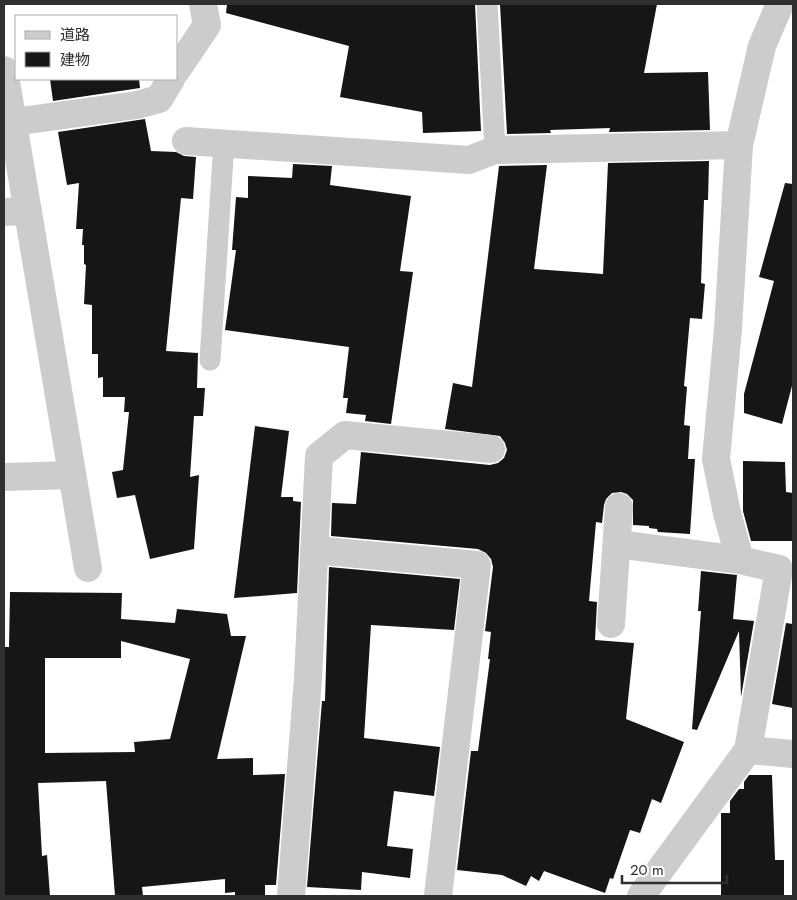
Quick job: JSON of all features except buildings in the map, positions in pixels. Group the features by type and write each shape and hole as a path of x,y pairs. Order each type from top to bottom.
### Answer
{"street":[{"path":"178,68 206,25 203,4"},
{"path":"740,560 727,513 716,459 728,329 739,145 762,46 780,4"},
{"path":"4,70 13,122 16,212 72,475 88,568"},
{"path":"13,122 137,105 158,99 171,80"},
{"path":"186,140 469,160 495,150 739,145"},
{"path":"290,896 308,678 319,456 345,435 491,449"},
{"path":"4,477 72,475"},
{"path":"611,624 620,507"},
{"path":"617,544 740,560 779,569 748,750 641,896"},
{"path":"314,550 477,565 438,896"},
{"path":"748,750 793,754"}],"lane":[{"path":"487,4 495,150"},
{"path":"210,360 224,142"}]}
